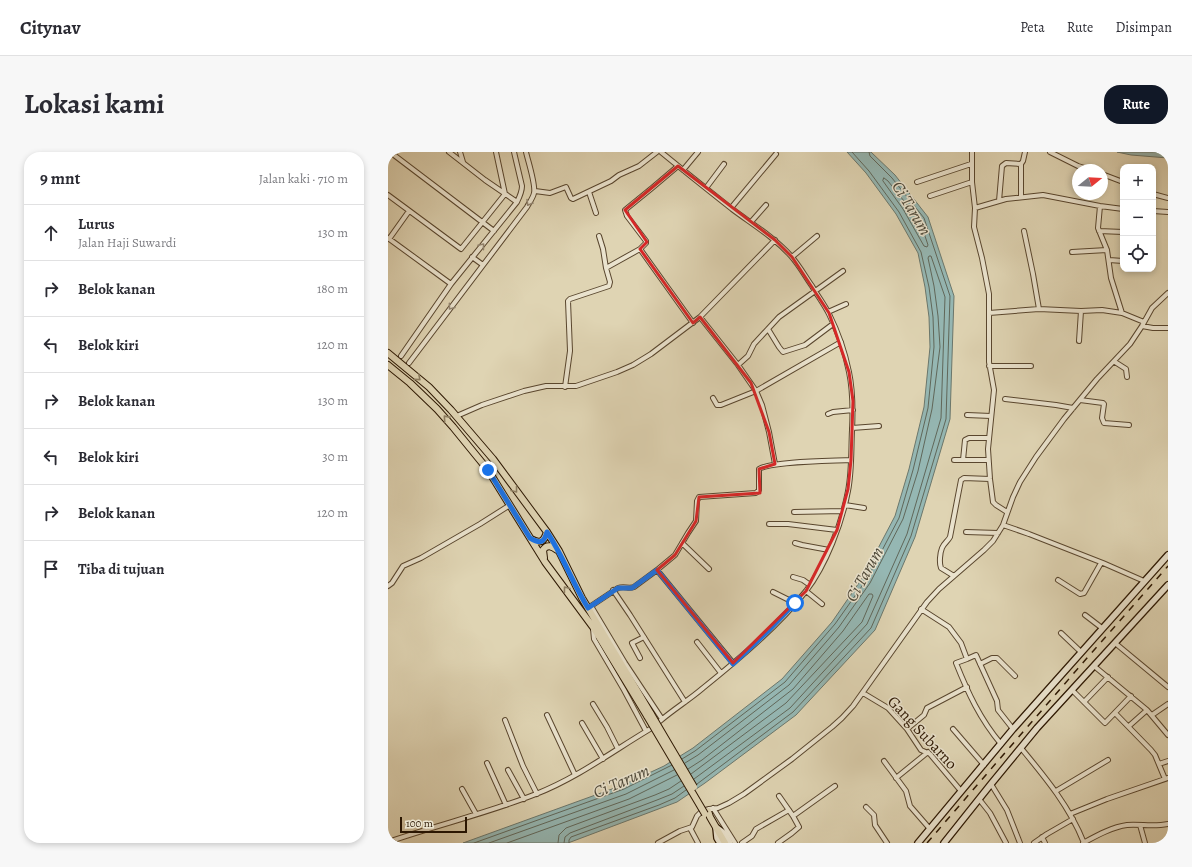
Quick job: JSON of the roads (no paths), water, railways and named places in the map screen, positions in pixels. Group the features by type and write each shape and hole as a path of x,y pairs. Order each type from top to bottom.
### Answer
{"main road":[{"path":"388,353 429,387 451,410 493,459 547,532 559,551 578,591 590,607 649,715"},
{"path":"388,365 424,396 454,427 488,470 545,562 593,627 649,715 709,813 725,843"},
{"path":"530,538 536,542 542,541 545,539 547,532"},
{"path":"545,562 543,550 545,548 550,546 559,551"},
{"path":"918,843 1013,729 1168,555"},
{"path":"944,843 1020,748 1168,586"},
{"path":"716,828 717,838 720,843"},
{"path":"716,828 725,834 730,843"}],"street":[{"path":"390,152 494,231"},
{"path":"449,152 485,180 517,202"},
{"path":"460,152 463,162"},
{"path":"496,152 505,194"},
{"path":"400,356 451,284 517,202 522,191 514,152"},
{"path":"409,363 527,207 534,195 535,191 526,152"},
{"path":"535,191 550,193 566,187 571,198 573,199 642,164 657,152"},
{"path":"661,152 731,208 775,240 792,257 828,312 841,342 851,380 853,410 851,460 845,505 829,550 810,585 768,631 733,664 661,720 590,607 613,590 620,587 634,587 673,558 696,521 697,501 699,497 758,492 759,469 775,464 851,460"},
{"path":"683,170 698,152"},
{"path":"972,152 971,164 974,227 988,286 989,366 994,390 988,460 993,502 1008,512"},
{"path":"1021,197 1021,164 1026,152"},
{"path":"1050,152 1074,164"},
{"path":"731,208 776,154"},
{"path":"999,201 1002,166 1006,163 1021,164"},
{"path":"706,188 724,164"},
{"path":"917,182 971,164"},
{"path":"606,268 640,249 646,242 627,216 625,210 678,166"},
{"path":"1108,176 1120,181"},
{"path":"930,196 972,182"},
{"path":"589,192 596,213"},
{"path":"388,195 461,249 505,194"},
{"path":"974,208 1021,197 1048,195 1120,209"},
{"path":"1156,195 1168,198"},
{"path":"750,222 766,205"},
{"path":"1100,206 1098,224 1099,231 1107,250 1113,286 1122,312"},
{"path":"409,211 389,238 451,284"},
{"path":"1156,211 1168,212"},
{"path":"1024,231 1039,309"},
{"path":"1099,231 1120,232"},
{"path":"565,387 570,351 568,301 609,286 610,282 599,236"},
{"path":"792,257 817,236"},
{"path":"459,415 482,405 524,391 546,386 576,386 626,368 651,354 700,317 775,240"},
{"path":"640,249 693,322"},
{"path":"1072,252 1107,250"},
{"path":"472,257 483,265"},
{"path":"1109,260 1120,261"},
{"path":"738,365 748,356 754,344 778,317 843,271"},
{"path":"709,813 736,799 760,783 842,718 863,693 933,595 984,550 998,533 1003,525 1020,482 1036,457 1073,408 1130,344 1152,308 1168,293"},
{"path":"828,312 846,304"},
{"path":"989,313 1039,309 1080,311 1102,310 1122,312 1153,328 1168,328"},
{"path":"1079,341 1080,311"},
{"path":"700,317 738,365 756,391 762,405 775,464"},
{"path":"768,329 783,352 805,345 833,324"},
{"path":"713,398 717,405 721,405 756,391 841,342"},
{"path":"1114,362 1126,369 1127,376"},
{"path":"989,366 1031,366"},
{"path":"1005,399 1073,408"},
{"path":"1080,400 1103,403 1102,420 1104,423 1129,425"},
{"path":"828,414 853,410"},
{"path":"967,415 991,416"},
{"path":"852,428 879,426"},
{"path":"963,460 965,440 967,438 989,438"},
{"path":"954,460 988,460"},
{"path":"954,576 941,568 940,563 942,548 950,539 961,480 964,478 990,478"},
{"path":"388,586 392,583 403,566 421,558 510,505"},
{"path":"845,505 864,508"},
{"path":"794,512 843,511"},
{"path":"769,524 788,524 837,530"},
{"path":"1003,525 1029,534 1144,581"},
{"path":"966,532 998,533"},
{"path":"795,542 802,545 829,550"},
{"path":"682,543 709,569"},
{"path":"1058,580 1080,594 1084,592 1101,563"},
{"path":"657,570 733,664"},
{"path":"793,577 803,580 810,585"},
{"path":"613,590 685,702"},
{"path":"806,591 822,604"},
{"path":"773,592 795,603"},
{"path":"921,610 950,627 961,643 967,659"},
{"path":"1085,615 1102,628"},
{"path":"388,842 506,806 537,794 576,775 648,730 594,638 593,627"},
{"path":"1061,633 1081,652"},
{"path":"640,658 632,642 644,637"},
{"path":"697,642 721,674"},
{"path":"1115,643 1168,687"},
{"path":"1001,744 982,717 956,663 976,655 997,701 998,710 1013,729"},
{"path":"980,664 992,658 997,658 1015,676"},
{"path":"1094,666 1147,710 1168,735"},
{"path":"1084,702 1108,677"},
{"path":"906,729 924,715 927,708 967,687"},
{"path":"1072,690 1105,723 1131,696"},
{"name":"Gang Subarno","path":"863,693 888,708 922,750 928,752 961,791"},
{"path":"593,704 609,730 618,749"},
{"path":"1152,715 1168,704"},
{"path":"1129,726 1147,710"},
{"path":"1070,814 1166,778 1152,750 1115,713"},
{"path":"548,716 576,775"},
{"path":"505,720 523,766 537,794"},
{"path":"582,723 603,759"},
{"path":"953,729 984,765"},
{"path":"1020,748 1056,791 1073,819 1084,843 1125,825 1158,826 1168,824"},
{"path":"896,778 928,752"},
{"path":"1056,791 1108,760"},
{"path":"884,761 906,790 910,806 930,829"},
{"path":"1159,764 1168,761"},
{"path":"487,763 506,806"},
{"path":"508,770 524,799"},
{"path":"991,784 1007,810 1020,843"},
{"path":"793,816 835,786"},
{"path":"462,789 476,814"},
{"path":"778,843 798,828 798,824 779,796"},
{"path":"979,799 990,813 1006,843"},
{"path":"866,807 874,815 875,825 888,843"},
{"path":"658,843 680,831 690,828 694,825 699,813 705,810 735,843"},
{"path":"742,843 752,836 756,829 789,810"},
{"path":"1034,843 1073,819"},
{"path":"1140,825 1145,843"},
{"path":"690,828 698,843"},
{"path":"1042,837 1045,843"}],"water":[{"name":"Ci Tarum","path":"847,152 871,152 895,175 928,217 954,296 950,419 915,537 875,630 796,715 677,802 568,843 463,843 623,785 664,766 693,748 782,679 832,622 863,577 895,516 909,469 924,407 930,347 929,317 918,253 896,214 866,173"},
{"path":"1117,152 1168,152 1168,158 1131,155"}],"railway":[{"path":"927,843 1168,566"}]}
